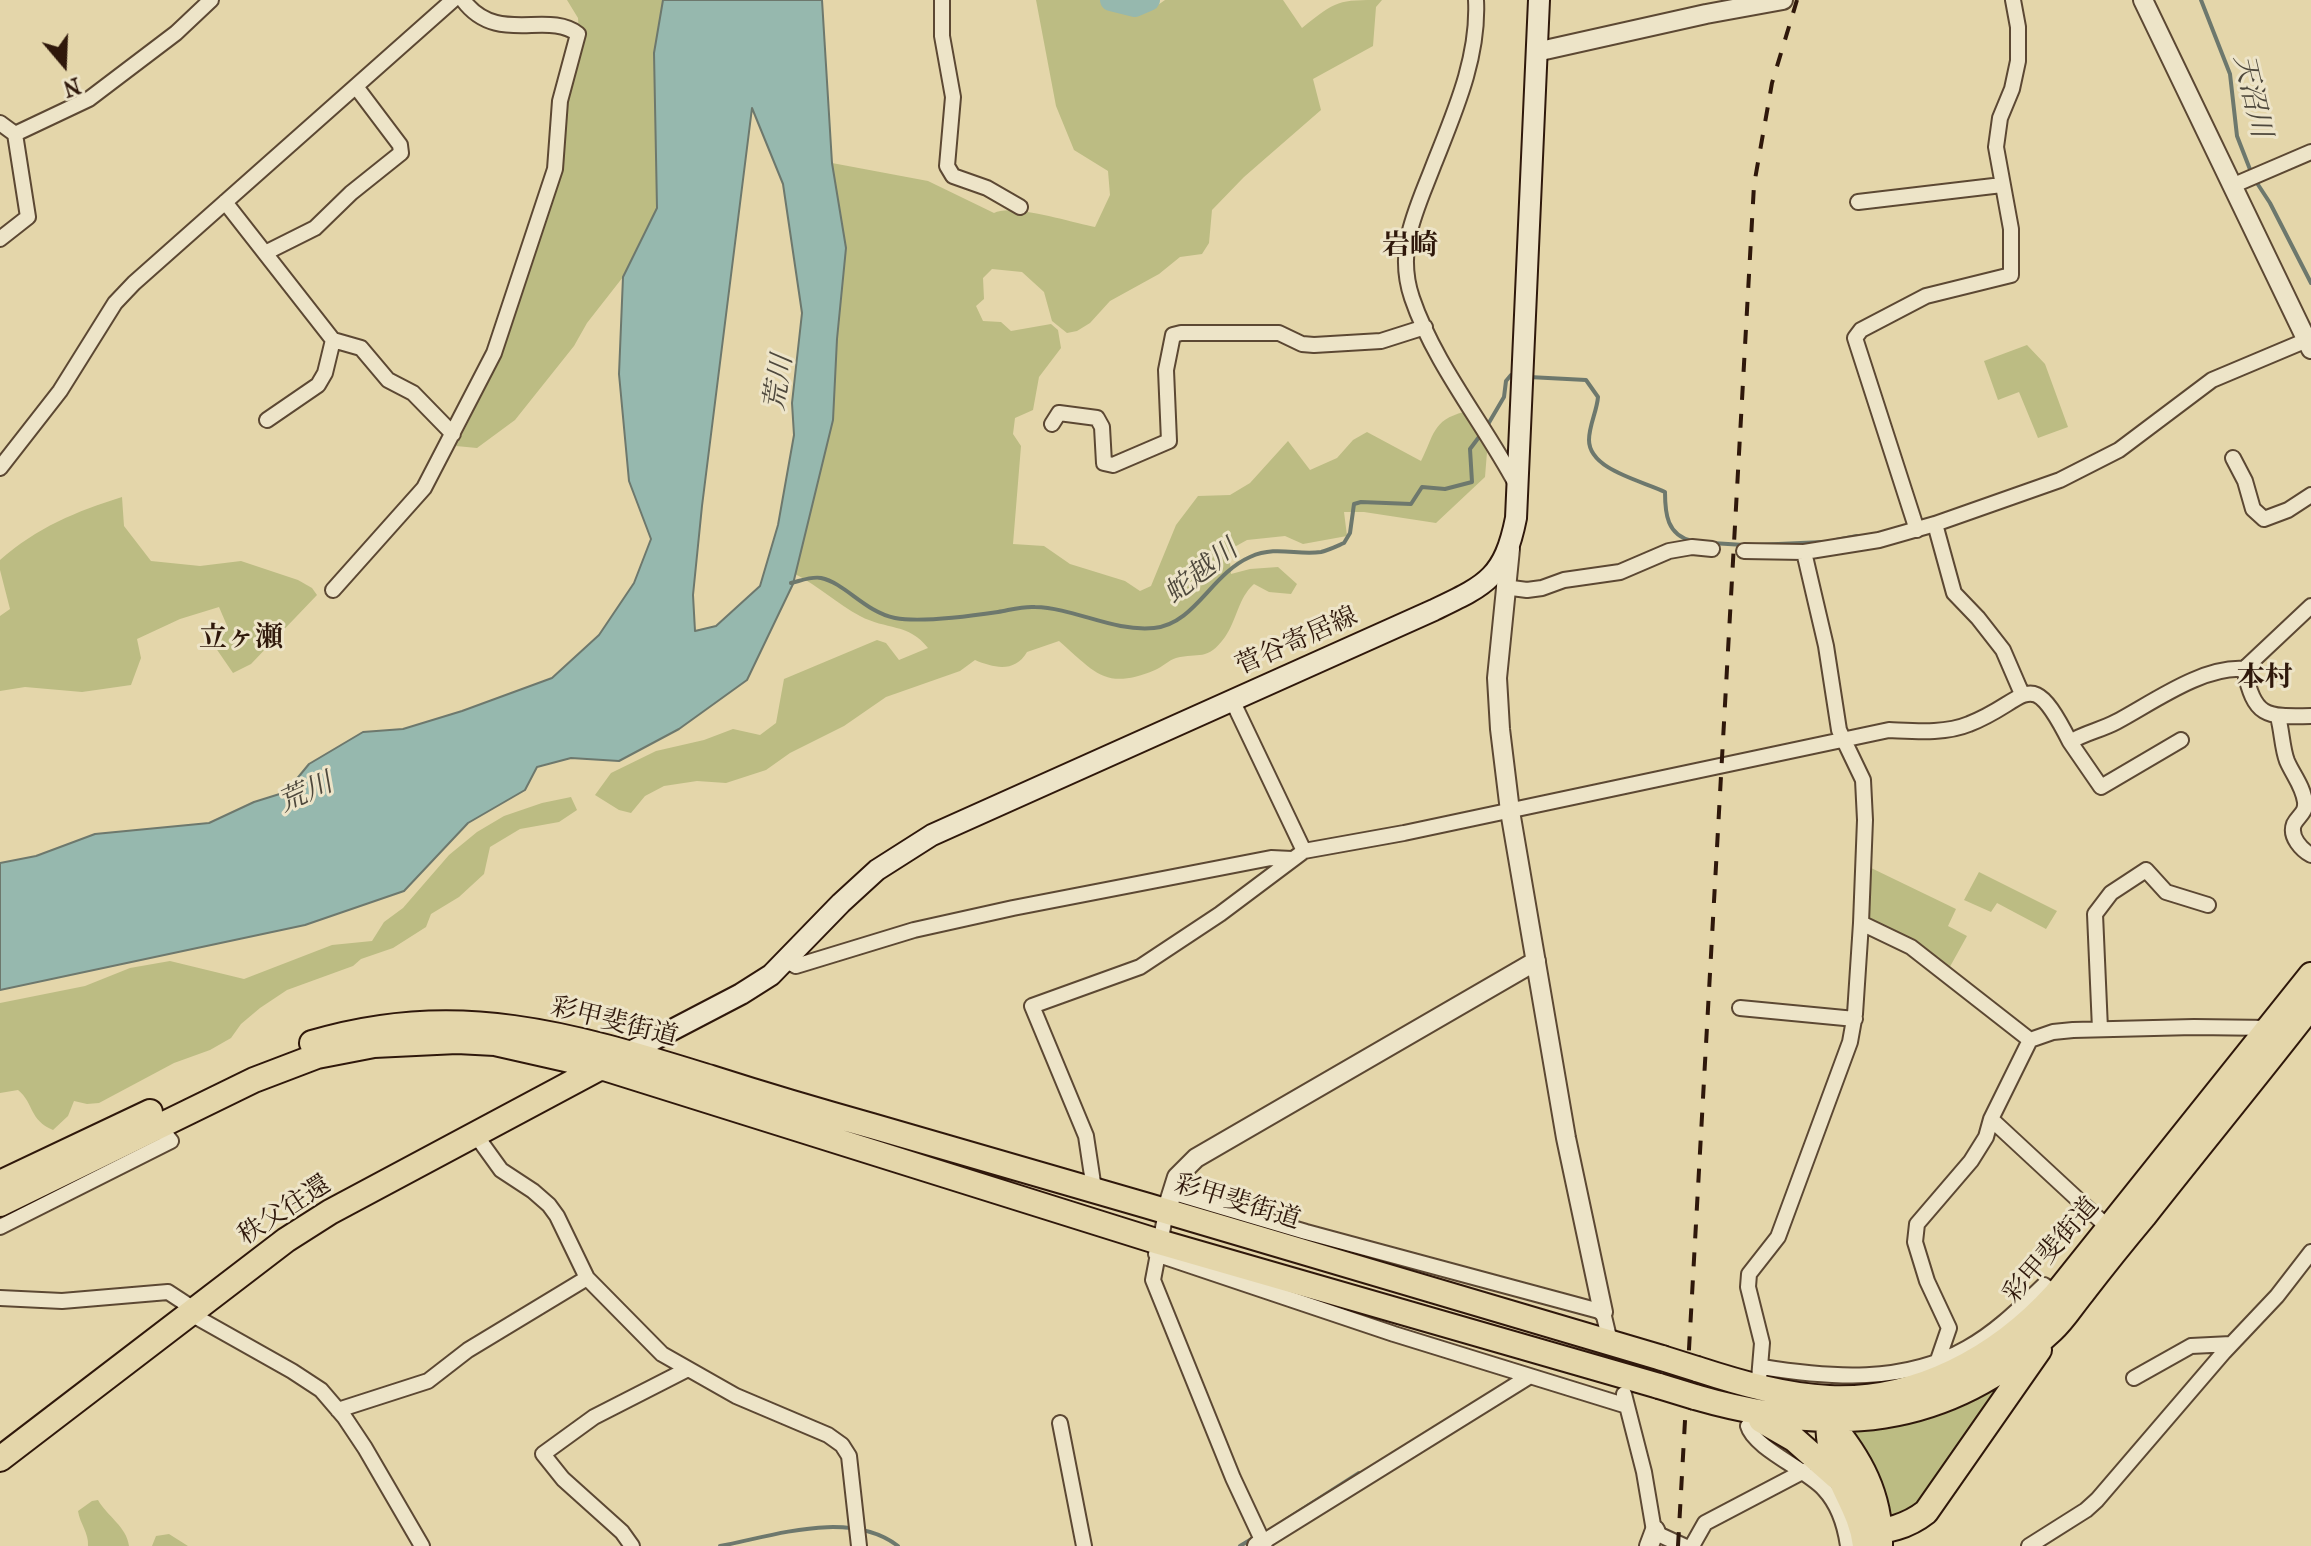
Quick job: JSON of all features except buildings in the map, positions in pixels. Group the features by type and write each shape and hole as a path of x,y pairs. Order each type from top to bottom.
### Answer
{"highway":[{"name":"彩甲斐街道","path":"409,1033 495,1043 1094,1189 1169,1202 1697,1369 1868,1419 1941,1400 1987,1380 2054,1329 2116,1235 2280,1030 2311,975"},
{"name":"彩甲斐街道","path":"2280,1030 2311,1006"},
{"name":"彩甲斐街道","path":"0,1183 317,1056 374,1045 409,1033 455,1023 515,1028 628,1053 784,1114 1158,1248 1659,1386 1744,1418 1789,1418 1892,1394 1915,1388 1971,1363 2015,1323 2056,1294 2116,1235"},
{"name":"秩父往還","path":"0,1459 286,1240 330,1212 628,1053"},
{"name":"彩甲斐街道","path":"0,1204 154,1119"},
{"path":"1868,1541 1914,1522 1926,1512 2054,1329"},
{"path":"1828,1409 1862,1465 1878,1514 1868,1541"},
{"path":"1828,1409 1830,1450 1868,1541"},
{"path":"1744,1418 1794,1439 1842,1481"}],"main road":[{"name":"菅谷寄居線","path":"628,1053 771,975 877,870 932,835 1476,589 1488,580 1510,549 1516,518 1539,0"}],"street":[{"path":"15,134 89,99 176,33 211,0"},
{"path":"0,468 60,391 115,303 453,0"},
{"path":"333,590 424,488 453,434 494,353 555,169 560,101 578,34 568,26 495,24 470,9 463,0"},
{"path":"1476,0 1471,61 1408,230 1409,285 1425,327 1466,403 1518,486"},
{"path":"1536,52 1783,0"},
{"path":"1917,530 1855,338 1861,330 1926,296 2011,275 2011,229 1996,147 2000,118 2012,89 2018,61 2018,27 2013,0"},
{"path":"1744,551 1804,552 1879,540 1935,524 2086,468 2119,450 2212,380 2309,345 2143,0"},
{"path":"942,3 942,36 953,97 947,166 953,176 987,188 1020,207"},
{"path":"265,253 315,228 351,193 401,153 400,145 357,88"},
{"path":"0,123 15,134 28,217 0,239"},
{"path":"2234,185 2311,152"},
{"path":"1858,202 2002,185"},
{"path":"225,202 333,340 361,348 388,380 413,393 453,434"},
{"path":"1052,424 1059,413 1097,418 1102,427 1104,463 1113,465 1169,441 1166,370 1173,335 1279,333 1302,344 1314,345 1381,341 1425,327"},
{"path":"267,420 318,385 325,373 333,340"},
{"path":"2233,458 2245,481 2253,509 2264,519 2288,510 2311,495"},
{"path":"1935,524 1954,593 2003,650 2022,694"},
{"path":"1504,587 1542,588 1564,580 1620,572 1669,551 1692,547 1712,549"},
{"path":"1510,549 1497,678 1510,811 1582,1221 1608,1333"},
{"path":"1804,552 1826,646 1842,739 1863,780 1865,820 1861,923 1855,1019 1850,1042 1778,1237 1749,1274 1748,1287 1762,1343 1760,1373 1852,1377 1909,1370 1966,1349 2015,1323"},
{"path":"2070,742 2115,722 2165,692 2229,668 2244,669 2311,606"},
{"path":"2244,669 2250,694 2258,708 2278,717 2311,716"},
{"path":"785,960 796,966 914,930 1013,908 1298,855 1842,739 1889,730 1928,731 1967,725 2022,694 2036,694 2044,698 2101,787 2181,740"},
{"path":"1232,700 1298,855"},
{"path":"2278,717 2286,759 2300,784 2305,805 2303,815 2294,824 2293,833 2299,847 2311,855"},
{"path":"1094,1189 1086,1136 1032,1006 1140,967 1220,914 1298,855"},
{"path":"2100,1029 2095,914 2111,893 2146,870 2166,892 2208,905"},
{"path":"1861,923 1911,947 2030,1040"},
{"path":"1530,1376 1260,1544 1153,1280 1169,1202 1183,1169 1196,1158 1536,961"},
{"path":"1740,1008 1855,1019"},
{"path":"1938,1360 1949,1328 1927,1281 1915,1242 1917,1224 1971,1161 1986,1137 1991,1119 2030,1040 2053,1032 2100,1029 2280,1030"},
{"path":"0,1227 171,1141 154,1119"},
{"path":"1991,1119 2116,1235"},
{"path":"475,1134 501,1170 549,1205 587,1278 662,1354 736,1396 828,1435 842,1445 849,1456 859,1546"},
{"path":"1169,1202 1603,1312"},
{"path":"1158,1248 1396,1327 1530,1376 1626,1400 1652,1538 1684,1546"},
{"path":"2029,1546 2097,1500 2231,1344 2277,1296 2311,1252"},
{"path":"338,1410 428,1381 502,1329 587,1278"},
{"path":"0,1298 62,1301 168,1292 192,1311 321,1390 365,1448 422,1546"},
{"path":"2134,1378 2191,1346 2231,1344"},
{"path":"632,1546 622,1532 563,1479 543,1454 594,1417 688,1369"},
{"path":"1744,1418 1751,1433 1825,1490 1841,1516 1868,1541"},
{"path":"1060,1423 1084,1546"},
{"path":"1692,1546 1705,1523 1804,1471"}],"green space":[{"path":"567,0 663,0 654,53 657,208 623,277 587,323 574,346 515,420 477,448 456,446 494,371 561,173 564,120 580,49 578,18"},
{"path":"1036,0 1104,0 1113,7 1128,10 1145,5 1155,7 1165,0 1283,0 1302,28 1331,7 1347,1 1382,0 1376,7 1373,46 1313,79 1321,110 1244,177 1212,210 1209,243 1202,254 1180,257 1159,274 1110,301 1090,323 1067,333 1052,321 1044,292 1022,272 992,269 983,278 984,299 976,306 983,321 1001,322 1011,331 1051,324 1058,330 1061,348 1039,377 1033,410 1015,418 1013,434 1021,446 1013,544 1044,546 1070,564 1125,581 1140,591 1151,586 1176,525 1198,496 1230,495 1250,483 1288,441 1310,470 1337,458 1353,440 1367,432 1421,461 1440,424 1464,412 1487,452 1485,477 1436,523 1344,512 1347,536 1303,544 1285,536 1247,540 1229,550 1231,574 1278,567 1297,584 1291,594 1269,592 1254,584 1244,596 1225,637 1208,653 1176,658 1155,670 1124,679 1102,675 1059,641 1027,652 1010,666 997,667 975,660 960,671 886,697 844,726 790,753 766,770 726,783 697,781 664,786 645,796 631,813 619,810 595,795 611,773 656,751 704,740 733,729 760,735 776,723 784,679 877,640 886,643 899,660 928,648 913,634 860,616 795,574 833,420 846,248 832,163 928,181 994,213 1014,210 1095,227 1110,195 1108,171 1074,150 1056,106"},
{"path":"2027,345 2045,364 2068,427 2038,438 2019,392 1998,400 1984,361"},
{"path":"122,497 124,526 151,561 200,566 241,561 298,580 317,595 251,664 233,673 211,641 228,628 219,607 180,619 137,639 141,658 131,685 82,692 25,687 0,691 0,616 10,609 0,560 58,522"},
{"path":"571,797 577,810 559,822 520,829 490,847 484,874 459,897 431,914 426,927 393,948 287,990 241,1024 231,1038 210,1050 174,1063 99,1103 74,1101 68,1116 53,1130 40,1121 18,1090 0,1093 0,1003 85,986 130,968 170,961 244,979 332,945 372,941 384,922 403,908 449,855 477,832 504,816"},
{"path":"1867,866 1956,909 1948,926 1967,936 1947,972 1909,938 1865,918"},
{"path":"1979,872 2057,911 2046,929 1997,903 1991,912 1964,900"},
{"path":"2017,1370 2006,1387 1993,1392 1912,1511 1885,1524 1846,1431 1885,1427"},
{"path":"98,1500 121,1527 129,1546 88,1546 78,1511"},
{"path":"169,1534 188,1546 152,1546 156,1536"}],"water":[{"name":"荒川","path":"663,0 822,0 832,163 846,248 833,420 793,584 747,680 679,729 619,761 571,758 537,767 525,790 468,823 404,891 305,925 0,990 0,863 36,856 95,834 209,823 254,802 286,792 309,764 363,732 403,729 552,678 599,635 634,583 651,539 629,481 619,374 623,277 657,208 654,53","holes":["752,108 783,184 802,313 792,403 794,435 778,525 760,586 716,626 695,631 693,595 702,506"]}],"waterway":[{"path":"1111,0 1135,6 1149,0"},
{"name":"天沼川","path":"2201,0 2230,74 2237,136 2251,172"},
{"name":"天沼川","path":"2255,180 2311,283"},
{"name":"蛇越川","path":"1487,426 1504,397 1506,381 1511,375 1516,375"},
{"name":"蛇越川","path":"1529,377 1586,380 1598,397 1589,434 1591,450 1607,467 1665,492 1667,516 1672,529 1692,541"},
{"name":"蛇越川","path":"791,583 814,578 830,581 874,610 895,618 946,618 1035,607 1065,611 1124,627 1154,628 1181,618 1224,575 1250,557 1278,551 1321,552 1344,543 1350,533 1354,504 1411,504 1422,487 1445,489 1472,482 1470,449 1482,433"},
{"name":"蛇越川","path":"1836,540 1857,536"},
{"name":"蛇越川","path":"1756,545 1823,542"},
{"name":"蛇越川","path":"1712,543 1744,545"},
{"path":"1284,1521 1359,1473"},
{"path":"720,1546 787,1532 834,1527 878,1535 898,1546"},
{"path":"1240,1546 1255,1537"}],"railway":[{"path":"1678,1546 1754,185 1772,83 1797,0"}],"district":[{"name":"岩崎","path":"1410,247"},
{"name":"立ヶ瀬","path":"241,639"},
{"name":"本村","path":"2265,679"}]}
